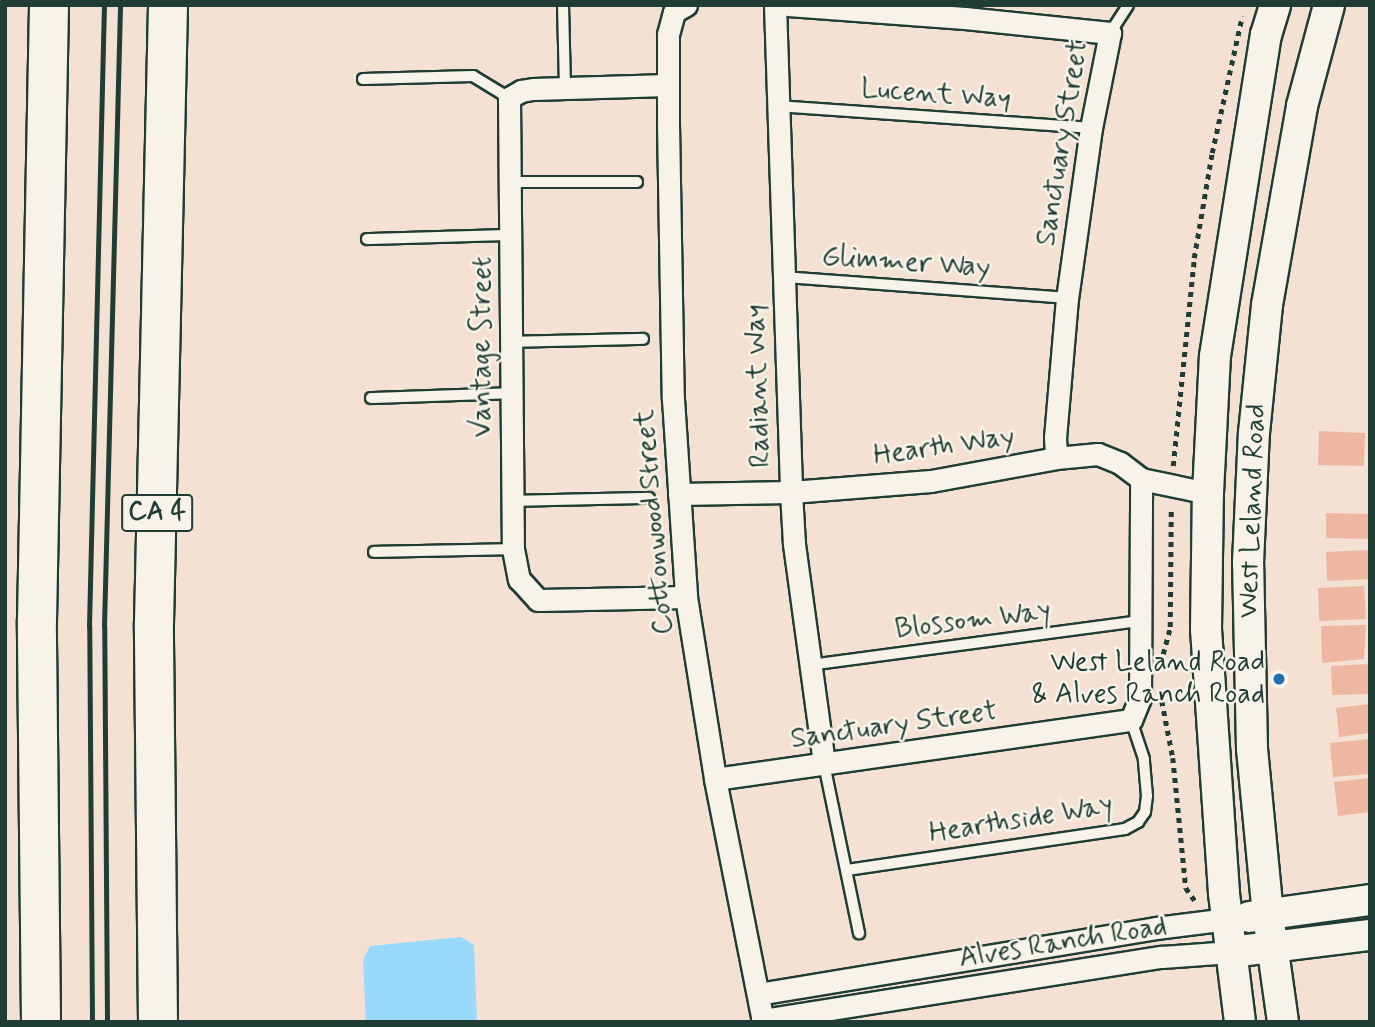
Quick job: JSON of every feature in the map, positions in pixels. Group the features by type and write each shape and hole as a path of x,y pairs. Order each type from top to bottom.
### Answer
{"highway":[{"path":"41,1022 37,620 49,5"},
{"name":"CA 4","path":"158,1022 154,624 168,5"}],"main road":[{"name":"West Leland Road","path":"1240,1022 1227,919 1206,629 1208,493 1215,356 1266,35 1275,5"},
{"name":"West Leland Road","path":"1283,1022 1268,915 1249,679 1248,563 1254,433 1269,292 1302,106 1329,5"},
{"name":"Alves Ranch Road","path":"1227,919 1370,900"},
{"name":"Alves Ranch Road","path":"1231,952 1273,949 1370,935"}],"street":[{"name":"Radiant Way","path":"775,5 794,544 824,764"},
{"name":"Sanctuary Street","path":"788,5 965,11 1110,33 1091,128 1067,298 1055,437 1056,458"},
{"name":"Cottonwood Street","path":"680,9 668,34 668,86 673,399 686,597 715,779 763,1021"},
{"path":"509,98 521,91 565,87 668,86"},
{"name":"Vantage Street","path":"509,98 513,550 519,579 538,600 686,597"},
{"name":"Hearth Way","path":"679,494 791,492 931,481 1056,458 1098,454 1119,463 1141,480 1208,493"},
{"path":"1131,720 1140,698 1141,480"},
{"name":"Sanctuary Street","path":"715,779 1131,720"},
{"name":"Alves Ranch Road","path":"758,994 1156,928 1227,919"},
{"name":"Alves Ranch Road","path":"763,1021 1162,957 1231,952"}],"lane":[{"path":"563,5 565,87"},
{"path":"1110,33 1128,5"},
{"path":"363,79 473,76 509,98"},
{"name":"Lucent Way","path":"778,106 1091,128"},
{"path":"508,182 637,182"},
{"path":"367,239 510,235"},
{"name":"Glimmer Way","path":"784,277 1067,298"},
{"path":"510,342 643,339"},
{"path":"371,398 511,393"},
{"path":"513,501 649,498"},
{"path":"374,552 513,550"},
{"name":"Blossom Way","path":"810,665 1141,621"},
{"name":"Hearthside Way","path":"847,870 1125,829 1138,822 1145,812 1147,796 1144,759 1131,720"},
{"path":"824,764 859,933"}],"water":[{"path":"461,937 474,945 477,1022 366,1022 363,960 370,946"}],"building":[{"path":"1319,431 1365,433 1364,466 1318,465"},
{"path":"1326,513 1370,514 1370,539 1326,538"},
{"path":"1370,550 1370,579 1327,581 1326,552"},
{"path":"1364,586 1366,619 1319,621 1318,588"},
{"path":"1366,625 1364,659 1322,663 1321,626"},
{"path":"1370,664 1370,694 1332,695 1331,666"},
{"path":"1370,704 1370,733 1339,737 1336,708"},
{"path":"1370,739 1370,774 1333,777 1330,743"},
{"path":"1370,778 1370,812 1338,816 1334,782"}],"railway":[{"path":"92,1022 89,626 104,5"},
{"path":"107,1022 104,626 120,5"}],"place":[{"name":"West Leland Road & Alves Ranch Road","path":"1279,679"}]}
